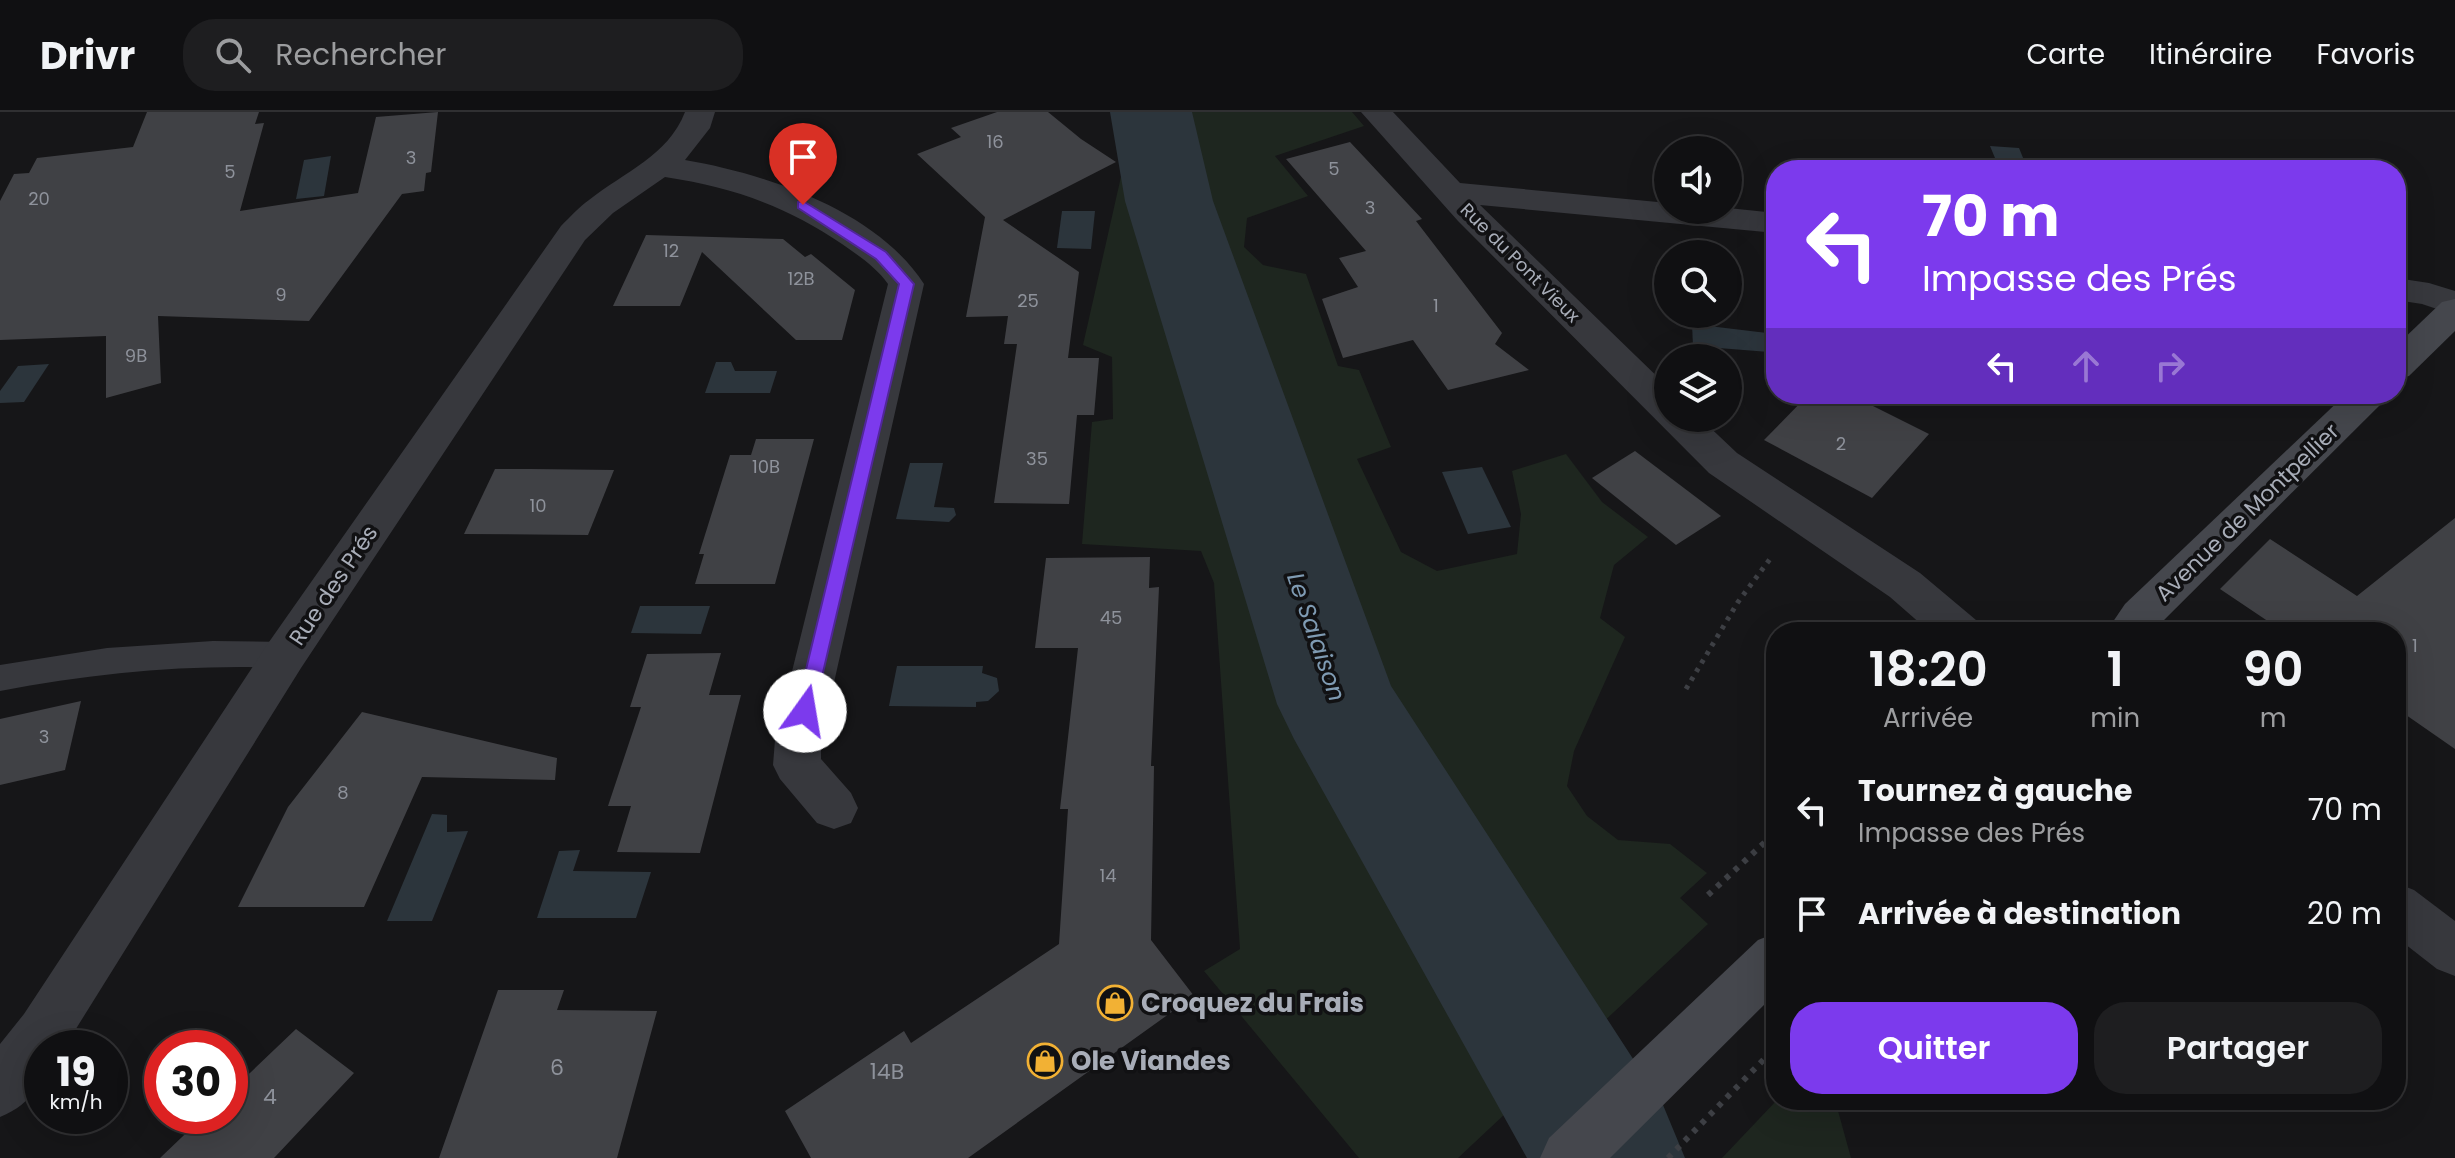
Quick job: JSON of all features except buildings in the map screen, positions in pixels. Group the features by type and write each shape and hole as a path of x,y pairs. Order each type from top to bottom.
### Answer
{"main road":[{"path":"2406,357 2455,310"},
{"name":"Avenue de Montpellier","path":"2136,622 2359,404"},
{"path":"1569,1158 1758,974"}],"street":[{"name":"Rue des Prés","path":"0,1089 43,1032 285,655 573,233 598,208 659,166 696,128 700,112"},
{"name":"Rue du Pont Vieux","path":"1376,112 1449,192 1654,395"},
{"path":"659,166 727,176 767,187 840,227 881,256 906,284 798,740 797,765 834,808"},
{"path":"1449,192 1766,222"},
{"path":"2406,291 2429,294 2455,304"},
{"path":"1691,432 1723,463 1905,585 1948,622"},
{"path":"2406,914 2455,952"}],"lane":[{"path":"0,678 75,662 211,651 285,655"}],"path":[{"path":"1686,689 1738,602 1769,559 1805,519"},
{"path":"1708,895 1766,841"},
{"path":"1668,1158 1766,1057"}],"shaded area":[{"path":"1112,112 1352,112 1364,126 1275,156 1308,196 1247,218 1244,247 1263,265 1306,274 1338,366 1359,370 1391,447 1357,459 1401,552 1437,571 1517,554 1521,514 1512,471 1566,454 1602,502 1648,537 1614,565 1600,618 1625,637 1574,751 1567,786 1587,816 1618,840 1670,844 1707,873 1680,898 1708,924 1458,1158 1359,1158 1204,971 1240,949 1214,583 1201,551 1082,544 1092,422 1113,419 1112,357 1083,345 1127,150"},
{"path":"1990,146 2019,148 2024,160 1996,160"},
{"path":"331,156 324,196 296,199 304,160"},
{"path":"1062,211 1095,211 1091,249 1057,248"},
{"path":"1692,328 1766,333 1766,352 1742,350 1742,344 1693,344"},
{"path":"716,362 731,362 735,371 777,371 770,393 705,393"},
{"path":"49,364 24,402 0,403 0,391 18,366"},
{"path":"910,463 943,463 934,507 954,508 956,515 949,522 896,519"},
{"path":"1482,467 1511,527 1468,534 1442,472"},
{"path":"640,606 710,606 701,634 631,633"},
{"path":"897,666 983,666 982,673 997,678 999,691 988,701 976,702 976,707 889,706"},
{"path":"432,814 447,815 447,832 468,831 432,921 387,921"},
{"path":"580,850 573,871 651,872 636,918 537,918 559,851"},
{"path":"1768,1110 1838,1110 1851,1158 1722,1158"}],"waterway":[{"name":"Le Salaison","path":"1151,112 1169,201 1337,704 1610,1158"}],"place":[{"name":"Croquez du Frais","path":"1115,1003"},
{"name":"Ole Viandes","path":"1045,1061"}],"route":[{"path":"803,205 881,256 901,274 906,284 805,711"}]}
